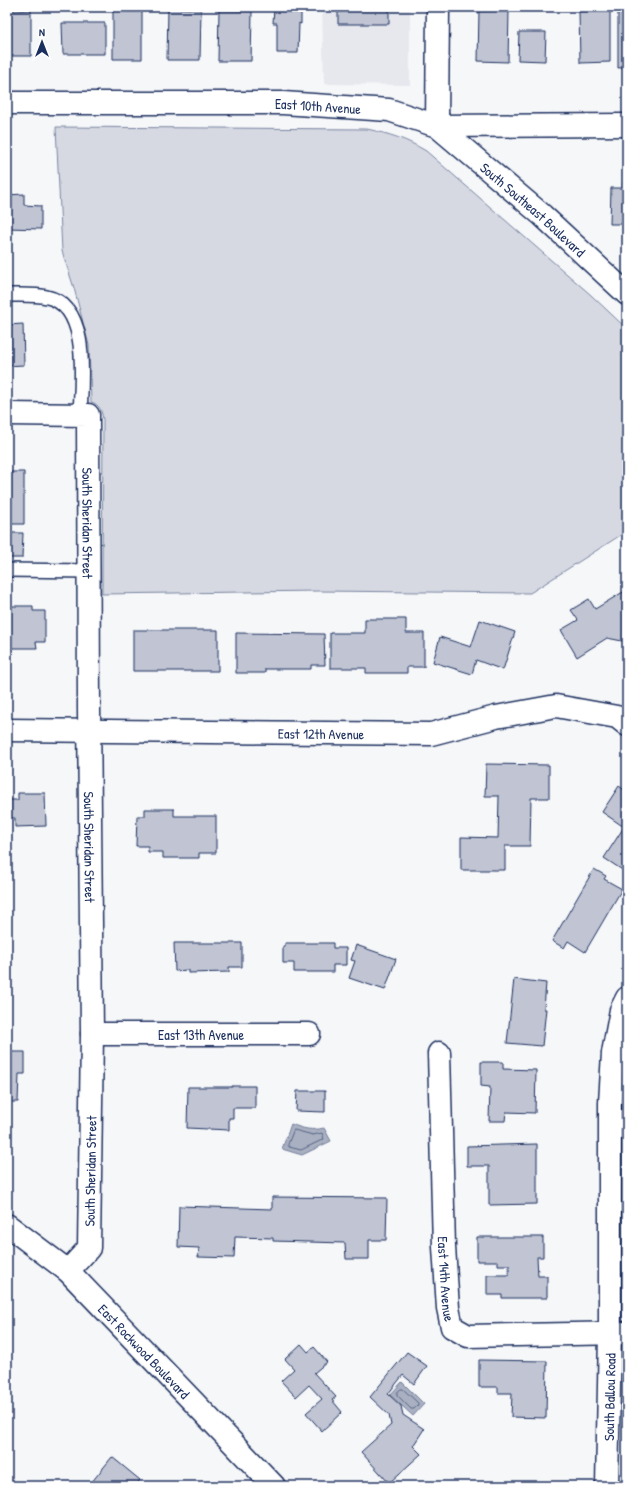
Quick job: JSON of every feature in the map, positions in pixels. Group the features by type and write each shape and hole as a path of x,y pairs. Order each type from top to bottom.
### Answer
{"street":[{"path":"438,7 438,126"},
{"name":"East 10th Avenue","path":"7,103 283,103 389,110 438,126 627,125"},
{"name":"South Southeast Boulevard","path":"438,126 542,215 626,293"},
{"path":"7,414 84,415"},
{"name":"South Sheridan Street","path":"68,1271 89,1248 92,1034 89,572 84,415"},
{"name":"East 12th Avenue","path":"7,730 431,734 496,717 556,706 617,717 627,725"},
{"name":"South Ballou Road","path":"607,1486 619,1333 610,1103 612,1060 621,1010 627,998"},
{"name":"East 13th Avenue","path":"92,1034 309,1034"},
{"name":"East 14th Avenue","path":"440,1053 444,1247 448,1308 452,1327 468,1336 619,1333"},
{"name":"East Rockwood Boulevard","path":"7,1225 68,1271 274,1486"}],"lane":[{"path":"7,295 48,297 61,302 69,312 76,325 82,357 84,415"},
{"path":"7,570 89,572"}],"shaded area":[{"path":"322,7 410,7 410,85 324,84"},
{"path":"56,127 367,129 398,137 426,151 591,295 627,329 627,531 530,593 318,591 102,594 103,420 98,406 91,402 89,345 74,288 62,251"}],"water":[{"path":"291,1124 308,1129 324,1128 331,1141 302,1155 282,1149"},
{"path":"402,1382 424,1404 413,1416 390,1395"}],"building":[{"path":"7,7 14,7 14,11 31,10 31,56 7,56"},
{"path":"338,7 389,9 389,24 338,24"},
{"path":"168,8 201,9 200,60 167,60"},
{"path":"274,8 301,9 298,53 277,53 277,23 273,23"},
{"path":"113,9 142,9 142,59 113,59"},
{"path":"219,10 252,11 251,61 218,61"},
{"path":"509,10 508,62 478,61 479,11"},
{"path":"610,10 610,62 580,63 579,11"},
{"path":"618,11 627,11 627,67 618,68"},
{"path":"62,23 105,23 105,54 63,54"},
{"path":"519,32 546,32 545,61 518,60"},
{"path":"623,183 627,183 627,228 623,228 623,224 610,224 611,188 623,188"},
{"path":"24,194 24,205 41,206 41,229 7,228 7,195"},
{"path":"23,324 24,365 7,366 7,325"},
{"path":"7,472 24,472 24,524 7,524"},
{"path":"7,533 23,533 22,558 7,558"},
{"path":"623,592 627,599 627,642 607,638 577,657 561,630 578,620 571,610 589,599 595,609"},
{"path":"7,606 33,606 33,611 45,611 45,642 36,642 37,648 7,648"},
{"path":"365,619 406,619 406,633 424,633 424,667 407,667 407,673 366,673 366,668 330,668 330,633 365,633"},
{"path":"480,620 515,632 503,670 476,660 472,674 433,662 440,637 471,647"},
{"path":"133,630 218,630 218,671 133,671"},
{"path":"236,633 324,634 325,665 311,665 311,669 265,669 265,673 236,673"},
{"path":"486,764 549,765 549,798 531,798 530,846 505,846 505,870 461,870 461,837 498,838 499,796 485,796"},
{"path":"619,786 627,792 627,873 604,858 624,827 602,812"},
{"path":"18,793 45,793 46,826 15,827 15,818 7,818 7,800 18,800"},
{"path":"145,809 174,809 174,816 216,816 216,853 199,853 199,858 163,858 163,852 148,852 148,846 136,846 137,816 145,816"},
{"path":"594,869 606,876 604,879 622,889 585,952 568,941 564,948 552,941"},
{"path":"174,943 242,943 242,967 229,967 229,972 188,973 188,970 175,971"},
{"path":"285,943 333,943 333,948 346,948 346,965 333,965 333,972 294,972 294,963 283,963 283,946 285,946"},
{"path":"356,945 396,959 385,990 349,978 355,961 351,960"},
{"path":"514,979 546,983 544,1009 546,1009 542,1046 507,1043"},
{"path":"7,1052 25,1052 25,1074 19,1074 18,1102 7,1102"},
{"path":"481,1062 503,1062 503,1069 536,1070 535,1113 506,1112 505,1121 489,1121 490,1087 481,1086"},
{"path":"255,1086 255,1108 233,1108 233,1118 229,1118 229,1130 187,1128 188,1087"},
{"path":"297,1091 325,1091 325,1112 296,1111"},
{"path":"537,1144 537,1204 489,1205 489,1166 467,1166 467,1146"},
{"path":"272,1197 387,1198 386,1240 369,1240 369,1259 346,1259 345,1243 273,1241 273,1238 235,1237 234,1258 198,1257 199,1248 178,1247 179,1206 272,1209"},
{"path":"477,1237 543,1237 543,1257 537,1257 538,1276 547,1276 547,1298 502,1298 502,1295 487,1295 487,1275 509,1275 509,1265 498,1265 498,1261 477,1261"},
{"path":"301,1344 308,1352 314,1347 327,1362 314,1373 336,1397 332,1400 342,1412 322,1431 306,1413 322,1399 309,1385 296,1397 281,1381 294,1369 285,1359"},
{"path":"407,1352 427,1366 414,1384 403,1375 388,1394 401,1406 403,1415 424,1429 413,1446 421,1454 389,1483 361,1452 391,1425 389,1415 370,1397"},
{"path":"479,1360 547,1361 546,1418 511,1417 512,1393 498,1393 498,1387 479,1387"},
{"path":"112,1457 140,1480 138,1482 143,1486 95,1486 91,1483"}]}
